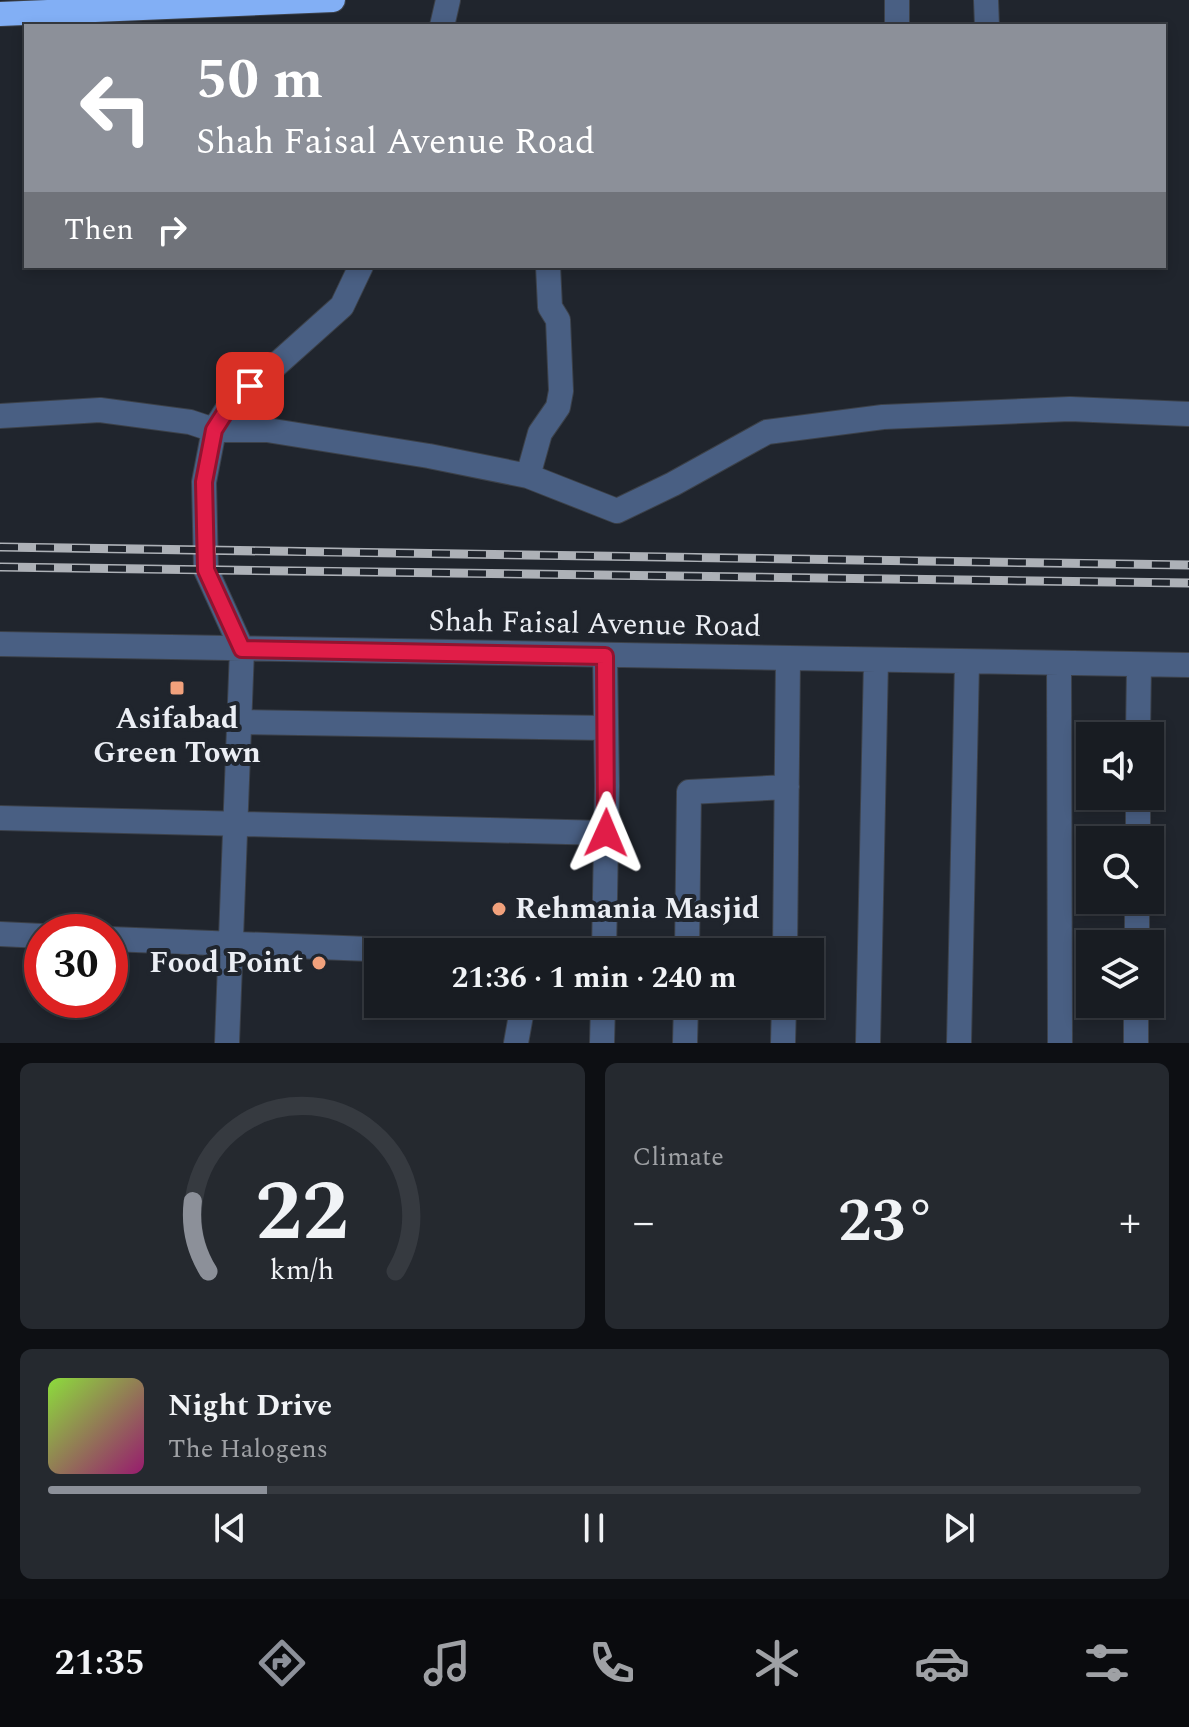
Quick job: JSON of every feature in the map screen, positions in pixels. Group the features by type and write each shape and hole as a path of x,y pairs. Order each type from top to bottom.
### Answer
{"highway":[{"path":"0,14 333,0"}],"street":[{"path":"442,24 448,0"},
{"path":"897,0 897,24"},
{"path":"986,0 987,24"},
{"path":"227,1043 242,649 206,570 204,482 214,430 228,408 342,306 360,268"},
{"path":"528,476 540,433 558,407 561,391 558,320 550,307 548,268"},
{"path":"0,416 100,410 190,422 214,430 267,430 429,456 528,476 617,511 767,432 883,417 1070,409 1189,414"},
{"name":"Shah Faisal Avenue Road","path":"0,644 1189,665"},
{"path":"604,938 605,656"},
{"path":"785,938 788,659"},
{"path":"868,1043 876,660"},
{"path":"959,1043 967,662"},
{"path":"1059,663 1060,1043"},
{"path":"1138,722 1139,665"},
{"path":"239,722 606,728"},
{"path":"687,938 689,792 787,787"},
{"path":"0,818 606,833"},
{"path":"0,934 24,935"},
{"path":"128,940 364,949"},
{"path":"516,1043 520,1018"},
{"path":"602,1043 603,1018"},
{"path":"685,1043 686,1018"},
{"path":"783,1043 784,1018"},
{"path":"1136,1018 1136,1043"}],"railway":[{"path":"0,547 1189,565"},
{"path":"0,567 1189,583"}],"place":[{"name":"Asifabad Green Town","path":"177,688"},
{"name":"Rehmania Masjid","path":"499,909"},
{"name":"Food Point","path":"319,963"}],"route":[{"path":"250,386 228,408 214,430 204,482 206,570 242,649 605,656 606,833"}]}
